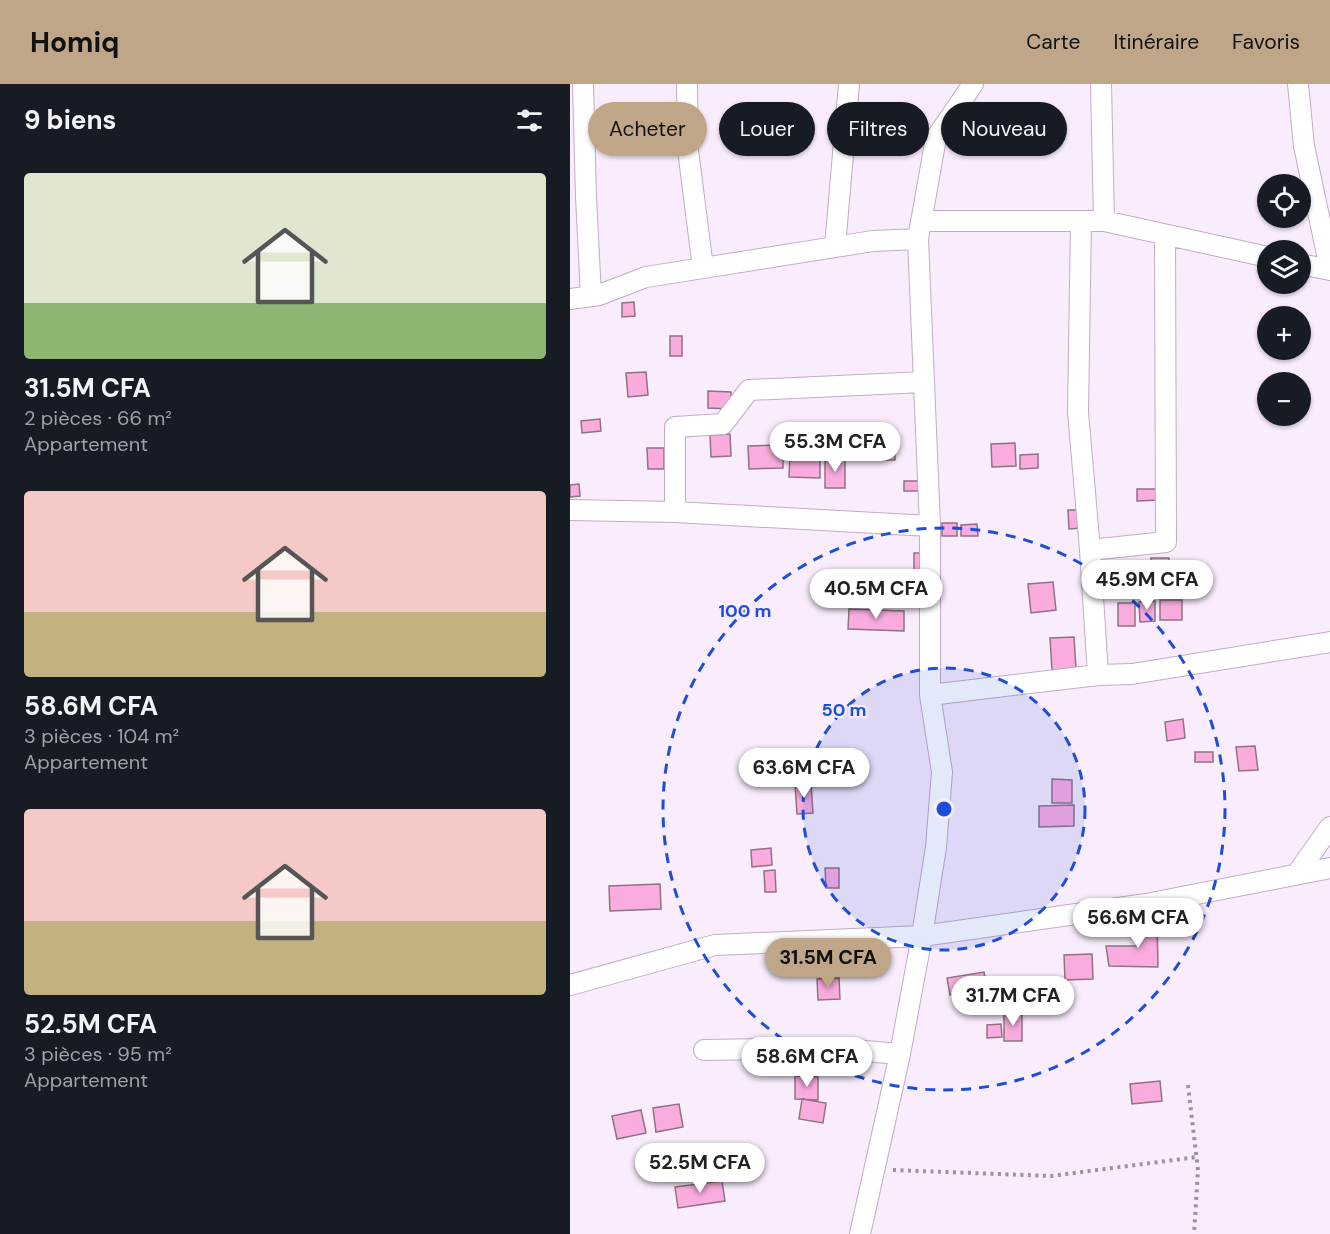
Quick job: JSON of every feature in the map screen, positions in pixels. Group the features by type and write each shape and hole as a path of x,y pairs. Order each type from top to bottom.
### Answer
{"street":[{"path":"583,84 591,296"},
{"path":"687,84 688,150 703,268"},
{"path":"835,247 849,84"},
{"path":"860,1234 900,1054 922,936 936,847 942,772 930,695 930,526 920,230 936,138 973,84"},
{"path":"1101,84 1104,221"},
{"path":"1298,84 1304,146 1330,269 1311,266"},
{"path":"1081,221 1078,412 1098,675"},
{"path":"570,299 599,295 646,277 873,241 920,230 1104,221 1257,255"},
{"path":"1090,550 1166,542 1165,235"},
{"path":"675,513 675,427 723,424 749,390 924,382"},
{"path":"570,510 930,526"},
{"path":"930,695 1098,675 1132,674 1330,642"},
{"path":"1296,875 1330,828"},
{"path":"570,985 715,945 922,936 1146,904 1330,868"},
{"path":"704,1050 830,1048 900,1054"}],"path":[{"path":"1188,1085 1198,1170 1194,1234"},
{"path":"875,1169 1051,1176 1197,1157"}],"building":[{"path":"634,302 635,316 622,317 622,303"},
{"path":"670,336 682,336 682,356 670,356"},
{"path":"646,372 648,395 628,397 626,373"},
{"path":"708,391 731,392 731,409 708,408"},
{"path":"600,419 601,431 582,433 581,421"},
{"path":"730,434 731,456 711,457 710,435"},
{"path":"866,435 895,435 895,460 866,460"},
{"path":"1015,443 1016,466 992,467 991,444"},
{"path":"783,445 783,468 749,469 748,446"},
{"path":"647,448 664,448 664,469 648,469"},
{"path":"790,454 820,455 820,478 789,477"},
{"path":"1038,454 1038,468 1020,469 1020,455"},
{"path":"825,458 845,458 845,488 825,488"},
{"path":"904,481 923,481 923,491 904,491"},
{"path":"579,484 580,496 570,497 570,485"},
{"path":"1137,489 1158,489 1158,500 1137,501"},
{"path":"1068,510 1080,510 1081,528 1069,529"},
{"path":"942,523 957,523 957,536 942,536"},
{"path":"977,524 978,536 961,536 961,525"},
{"path":"914,553 928,553 928,583 914,583"},
{"path":"1151,558 1169,558 1169,579 1151,579"},
{"path":"1053,582 1056,610 1031,613 1028,584"},
{"path":"1160,600 1182,600 1182,620 1160,620"},
{"path":"1155,601 1155,621 1140,622 1139,602"},
{"path":"1118,603 1135,603 1135,626 1118,626"},
{"path":"849,609 904,611 904,631 848,629"},
{"path":"1074,637 1076,669 1052,670 1050,638"},
{"path":"1183,719 1185,738 1167,741 1165,722"},
{"path":"1255,746 1258,770 1239,771 1236,747"},
{"path":"1195,752 1213,752 1213,762 1195,762"},
{"path":"1052,779 1072,780 1072,803 1052,803"},
{"path":"795,784 811,784 813,813 797,814"},
{"path":"1074,805 1074,826 1039,827 1039,806"},
{"path":"771,848 772,865 752,867 751,850"},
{"path":"825,868 839,868 839,888 826,888"},
{"path":"775,870 776,892 765,892 764,871"},
{"path":"660,884 661,909 610,911 609,886"},
{"path":"1157,921 1158,967 1109,966 1106,946 1138,946 1135,922"},
{"path":"1092,954 1093,979 1065,980 1064,955"},
{"path":"984,972 987,989 950,995 947,978"},
{"path":"839,978 840,999 818,1000 817,979"},
{"path":"1004,1013 1022,1013 1022,1041 1004,1041"},
{"path":"1001,1024 1002,1037 987,1038 987,1025"},
{"path":"786,1050 806,1051 805,1063 785,1063"},
{"path":"758,1054 782,1055 781,1066 758,1065"},
{"path":"795,1076 818,1077 818,1100 795,1099"},
{"path":"1160,1081 1162,1101 1132,1104 1130,1084"},
{"path":"802,1099 826,1103 823,1123 799,1119"},
{"path":"679,1104 683,1127 656,1132 653,1108"},
{"path":"641,1110 646,1133 617,1139 612,1116"},
{"path":"722,1181 725,1201 678,1208 675,1187"}]}
